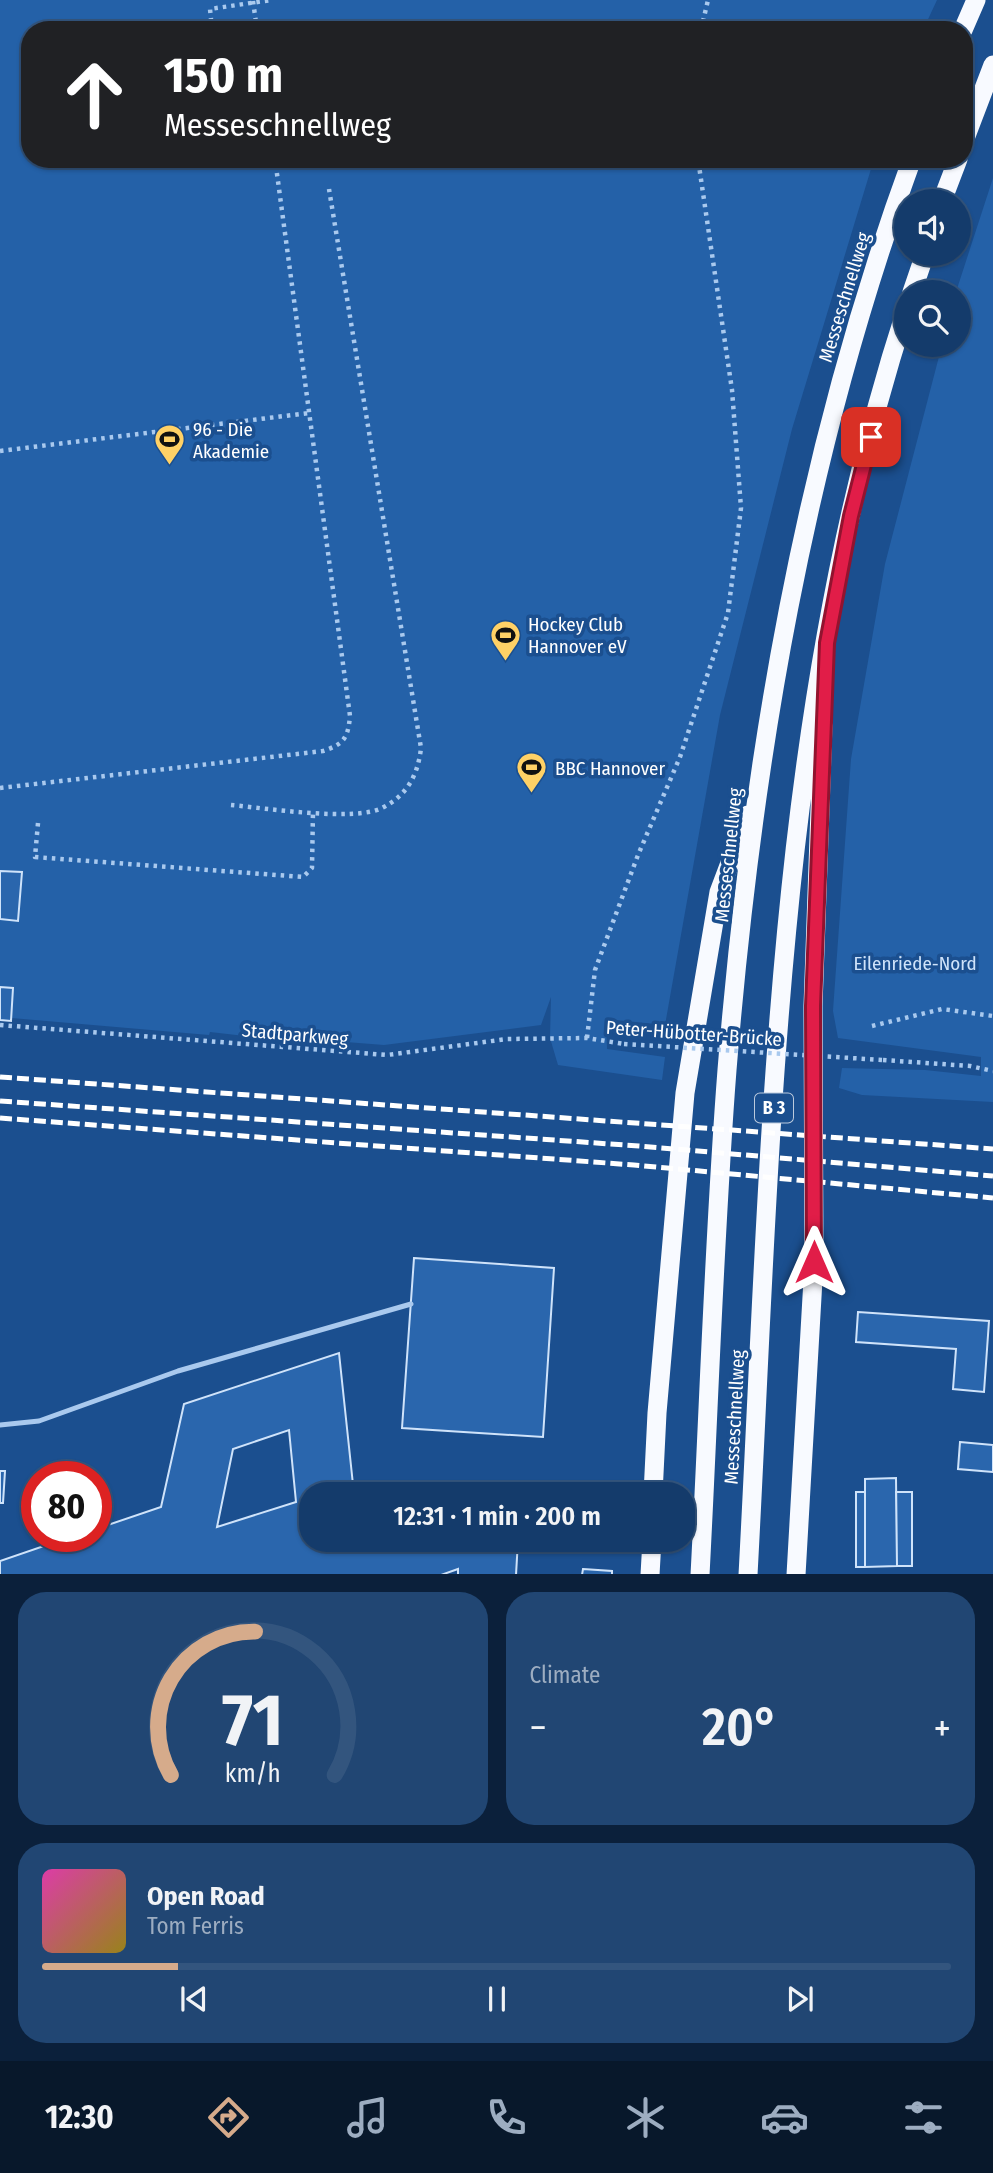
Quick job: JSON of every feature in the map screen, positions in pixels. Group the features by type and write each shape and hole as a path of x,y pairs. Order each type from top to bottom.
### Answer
{"highway":[{"path":"967,21 976,0"},
{"path":"973,117 993,65"},
{"name":"Messeschnellweg","path":"701,1574 727,1069 758,788 810,509 852,347 909,168"},
{"path":"947,189 955,168"},
{"name":"Messeschnellweg","path":"748,1574 777,1060 797,822 851,516 894,348"},
{"path":"796,1574 814,1262 813,1006 827,643"},
{"path":"654,1482 658,1399 685,1093 719,892 758,788"},
{"path":"650,1574 651,1552"}],"lane":[{"path":"0,1425 38,1421 178,1371 411,1304"}],"path":[{"path":"211,21 210,9 271,0"},
{"path":"703,21 708,0"},
{"path":"254,1 256,21"},
{"path":"0,788 323,751 340,746 349,734 350,716 276,168"},
{"path":"587,1038 595,970 680,757 728,613 741,508 732,390 699,168"},
{"path":"231,805 347,814 381,809 406,790 419,772 421,748 329,189"},
{"path":"0,451 309,413"},
{"path":"38,823 35,857 303,877 312,868 313,811"},
{"path":"872,1026 942,1009 993,1016"},
{"name":"Stadtparkweg","path":"0,1024 387,1055 507,1039 587,1038"},
{"name":"Peter-Hübotter-Brücke","path":"587,1038 624,1044 970,1066 993,1071"}],"green space":[{"path":"0,0 937,0 927,21 21,21 21,168 871,168 792,429 720,715 665,1025 606,1019 607,1049 665,1057 662,1080 558,1065 550,1038 551,997 541,1025 384,1045 308,1039 308,1043 210,1032 209,1035 0,1017"},
{"name":"Eilenriede-Nord","path":"993,178 993,1102 862,1095 839,1088 842,1068 925,1070 981,1076 981,1057 838,1038 833,1011 851,759 885,564 939,357 971,357 971,280 960,280 964,266 971,266 971,246"}],"building":[{"path":"0,871 22,872 18,921 0,919"},
{"path":"0,987 13,988 11,1021 0,1020"},
{"path":"414,1258 554,1268 543,1437 402,1428"},
{"path":"858,1312 989,1321 984,1392 953,1389 956,1349 856,1342"},
{"path":"339,1353 353,1482 299,1482 299,1552 517,1552 516,1574 458,1574 458,1569 444,1574 0,1574 0,1561 26,1552 112,1552 112,1524 161,1507 184,1404","holes":["289,1430 296,1502 217,1527 233,1449"]},
{"path":"960,1442 993,1445 993,1472 958,1469"},
{"path":"0,1471 5,1471 3,1503 0,1503"},
{"path":"896,1478 897,1566 865,1567 865,1479"},
{"path":"856,1492 865,1492 865,1567 856,1567"},
{"path":"896,1492 912,1492 912,1566 897,1566"},
{"path":"583,1569 612,1571 612,1574 582,1574"}],"railway":[{"path":"0,1077 993,1149"},
{"path":"0,1101 639,1146 993,1176"},
{"path":"0,1118 634,1165 993,1198"}],"place":[{"name":"96 - Die Akademie","path":"170,467"},
{"name":"Hockey Club Hannover eV","path":"505,662"},
{"name":"BBC Hannover","path":"532,795"}],"route":[{"path":"814,1262 813,1006 827,643 851,516 871,437"}]}
